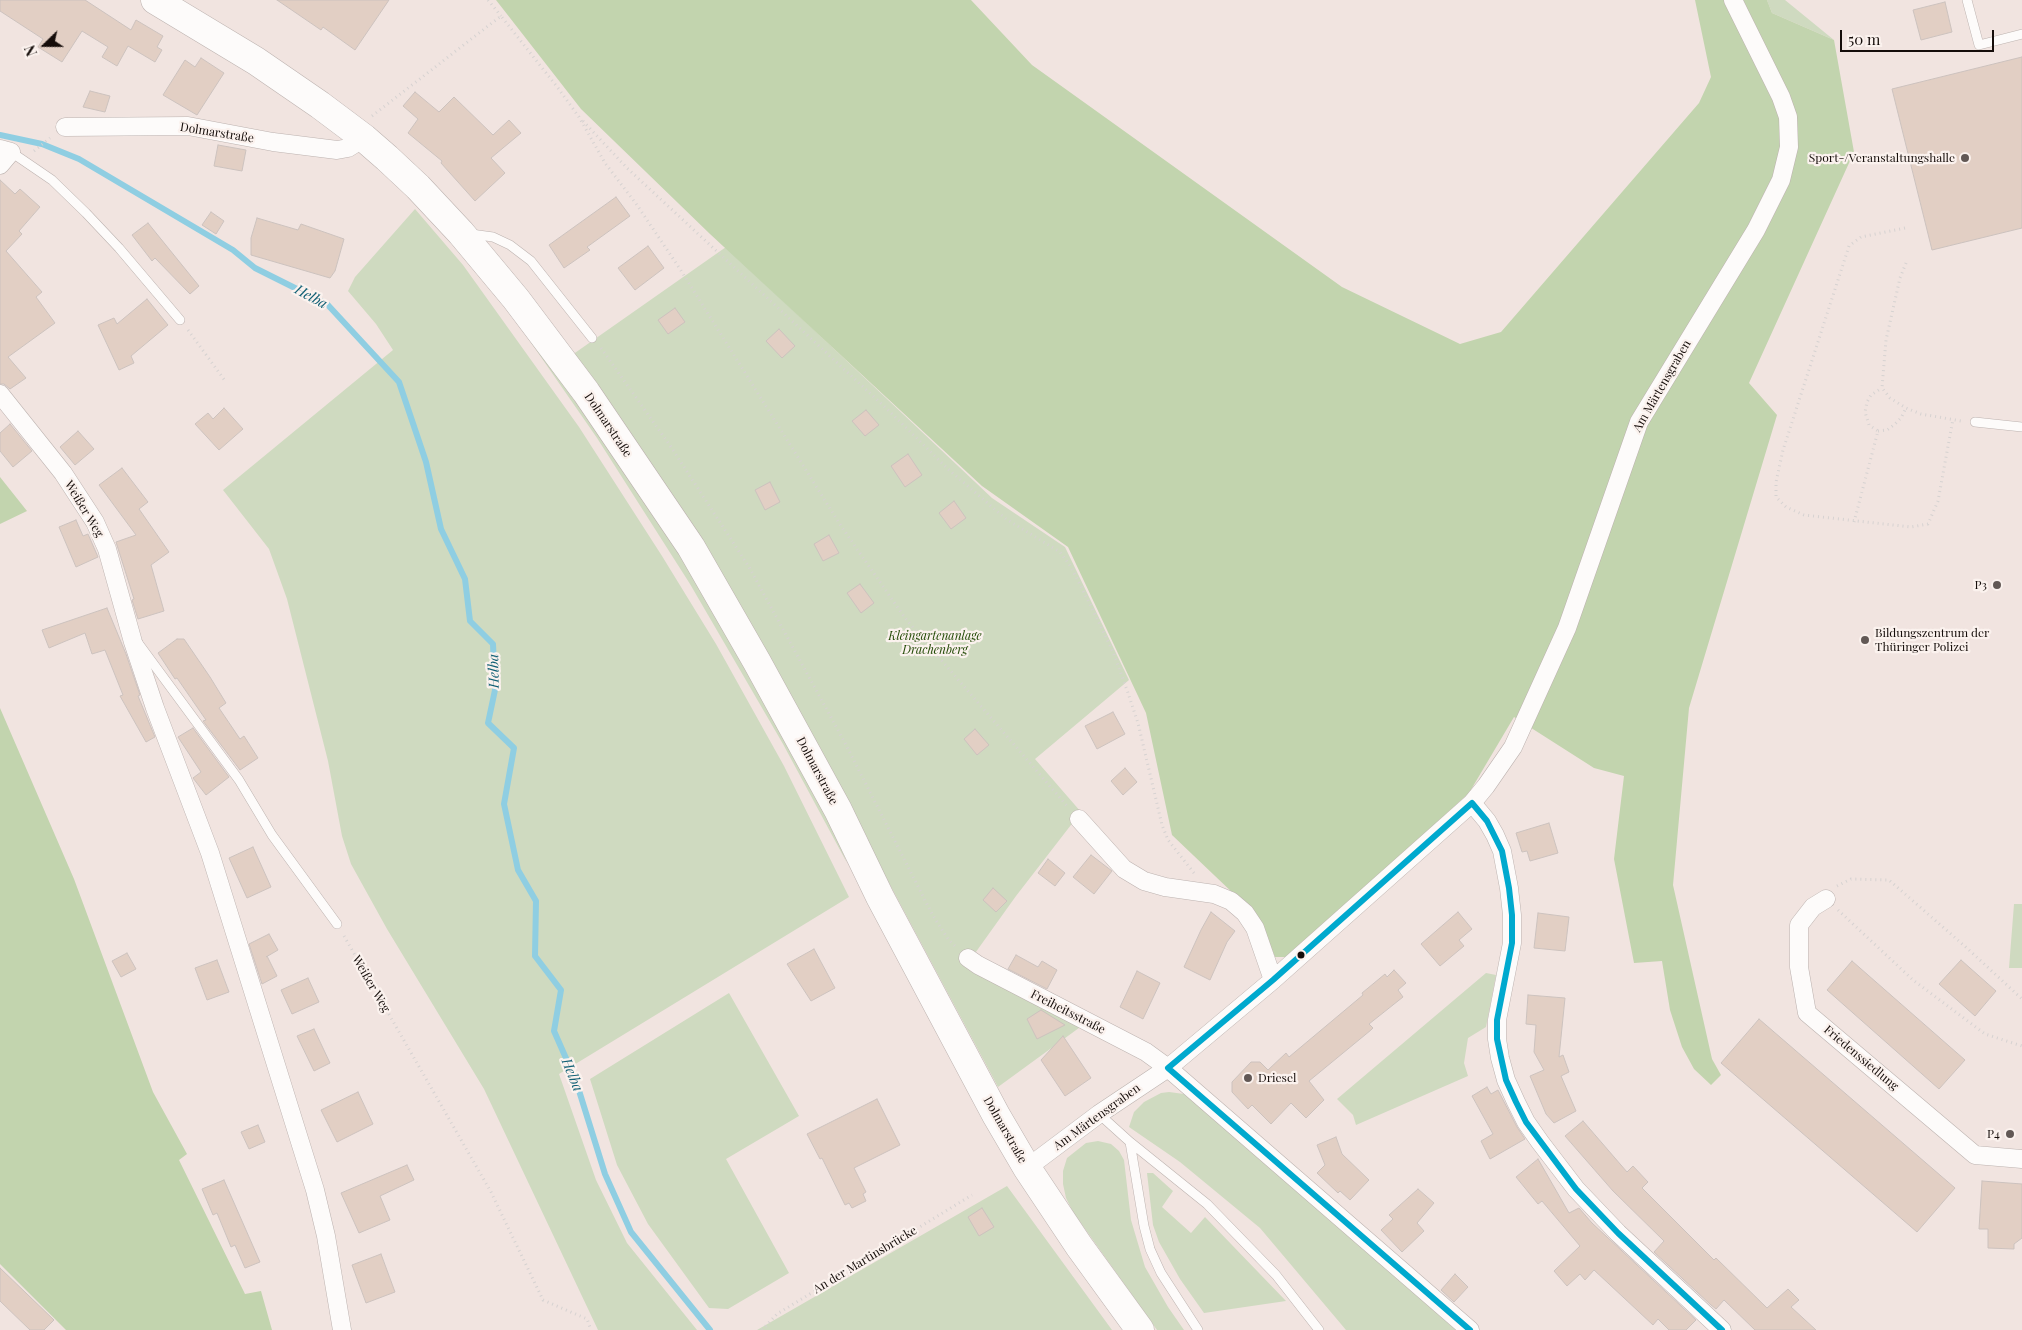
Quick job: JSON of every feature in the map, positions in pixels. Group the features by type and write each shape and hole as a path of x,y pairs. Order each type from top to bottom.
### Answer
{"main road":[{"name":"Dolmarstraße","path":"155,0 256,61 359,134 418,187 461,233 516,298 586,392 691,547 790,720 937,1006 1027,1168 1079,1246 1140,1330"}],"street":[{"name":"Am Märtensgraben","path":"1472,803 1513,747 1545,680 1567,628 1639,422 1756,230 1781,180 1789,147 1788,117 1781,96 1733,0"},
{"name":"Dolmarstraße","path":"65,127 188,126 273,142 337,150 348,148 359,134"},
{"name":"Weißer Weg","path":"0,394 63,473 95,522 107,549 133,642 155,708 210,853 315,1190 326,1236 342,1330"},
{"path":"1168,1068 1273,980 1472,803 1488,821 1502,851 1509,888 1512,943 1497,1020 1504,1073 1516,1102 1540,1142 1576,1189 1618,1233 1722,1330"},
{"path":"1078,819 1124,869 1144,881 1165,887 1214,894 1231,901 1246,913 1255,928 1273,980"},
{"name":"Friedenssiedlung","path":"1826,899 1813,908 1799,925 1799,967 1807,1013 1975,1155 2022,1159"},
{"name":"Freiheitsstraße","path":"968,958 978,965 1146,1052 1168,1068 1470,1330"},
{"name":"Am Märtensgraben","path":"1027,1168 1099,1114 1168,1068"}],"lane":[{"path":"1967,0 1979,45 2022,34"},
{"path":"4,155 52,180 119,248 180,320"},
{"path":"461,233 493,237 510,245 532,262 592,338"},
{"path":"1975,422 2022,427"},
{"path":"133,642 141,644 228,764 272,835 337,924"},
{"path":"1099,1114 1130,1142 1207,1204 1276,1275 1319,1330"},
{"path":"1130,1142 1144,1226 1150,1249 1161,1273 1198,1330"}],"path":[{"path":"488,0 579,117 605,163 680,269 841,526 905,618 1078,819"},
{"path":"359,134 501,16"},
{"path":"579,117 627,168 887,409 948,469 1006,519 1060,552 1071,567 1098,621 1114,654 1128,690 1146,752 1162,825 1168,840 1183,860 1214,894"},
{"path":"38,148 49,140"},
{"path":"1905,228 1861,238 1849,246 1783,450 1776,482 1776,497 1786,507 1804,515 1911,527 1928,524 1938,501 1953,419"},
{"path":"1906,262 1900,278 1886,340 1882,388 1890,398 1906,408 1921,414 1975,422"},
{"path":"180,320 226,382"},
{"path":"592,338 671,447 749,567 845,743 932,914 948,939 968,958"},
{"path":"1882,388 1871,395 1867,402 1866,412 1869,425 1878,431 1887,430 1901,418 1906,408"},
{"path":"1854,522 1878,431"},
{"path":"2022,999 1889,880 1851,879 1837,886 1826,899 1927,991 1985,1034 2022,1046"},
{"name":"Weißer Weg","path":"337,924 492,1192 543,1300 587,1319 591,1330"},
{"name":"An der Martinsbrücke","path":"762,1330 777,1314 972,1195"}],"green space":[{"path":"496,0 971,0 1032,65 1342,287 1460,344 1501,332 1699,103 1711,77 1695,0 1767,0 1772,13 1834,40 1854,152 1749,383 1777,415 1689,708 1673,885 1712,1059 1721,1075 1711,1085 1694,1069 1682,1047 1670,1010 1662,961 1634,963 1614,859 1624,776 1594,768 1514,717 1469,793 1290,957 1275,957 1257,916 1172,835 1146,713 1068,547 982,486 710,234 581,109"},
{"path":"1767,0 1785,0 1834,40 1772,13"},
{"path":"415,209 463,265 579,427 662,556 716,644 784,766 849,897 559,1074 596,1180 627,1243 697,1330 598,1330 484,1089 387,929 351,864 342,836 328,761 287,599 269,549 223,490 393,350 376,324 348,291 355,277"},
{"name":"Kleingartenanlage Drachenberg","path":"726,247 992,498 1065,547 1129,680 1035,759 1081,812 1016,896 968,963 1083,1025 998,1087 788,694 572,355"},
{"path":"512,308 680,553 825,809 847,863 783,744 690,584 597,438 525,334"},
{"path":"0,477 27,511 0,524"},
{"path":"0,708 74,879 153,1092 187,1154 179,1160 245,1294 261,1291 272,1330 66,1330 0,1264"},
{"path":"2014,904 2022,904 2022,968 2009,968"},
{"path":"1486,973 1496,975 1486,1027 1468,1038 1464,1063 1468,1076 1356,1125 1353,1115 1337,1099"},
{"path":"729,993 799,1116 726,1159 789,1273 728,1309 709,1308 648,1224 617,1165 590,1079"},
{"path":"1161,1093 1184,1094 1198,1102 1456,1330 1346,1330 1260,1228 1180,1162 1129,1127 1134,1112 1144,1102"},
{"path":"1098,1141 1111,1144 1119,1151 1124,1160 1131,1220 1145,1267 1184,1330 1157,1330 1073,1212 1066,1198 1063,1171 1067,1158 1086,1143"},
{"path":"1147,1173 1153,1173 1173,1191 1162,1207 1191,1233 1205,1217 1286,1301 1204,1313 1180,1279 1159,1242 1153,1225"},
{"path":"1007,1186 1112,1330 757,1330"}],"building":[{"path":"0,0 85,0 131,30 136,20 163,36 157,47 162,50 155,62 128,46 117,66 102,57 108,47 82,31 62,62 38,47 43,39 0,11"},
{"path":"277,0 389,0 355,50 323,27 321,30"},
{"path":"1945,2 1952,32 1921,40 1913,10"},
{"name":"Sport-/Veranstaltungshalle","path":"2022,57 2022,228 1932,250 1892,89"},
{"path":"201,58 224,73 197,115 163,95 185,60 195,67"},
{"path":"90,91 110,96 105,112 83,107"},
{"path":"415,92 439,112 454,97 493,135 509,120 521,133 491,158 505,173 475,201 441,163 442,161 408,133 418,119 403,106"},
{"path":"218,145 246,150 242,171 214,166"},
{"path":"0,180 15,194 20,189 40,207 19,231 22,234 6,251 42,292 36,297 55,323 8,357 26,378 10,389 4,384 0,384"},
{"path":"616,197 630,216 587,247 590,250 564,268 549,245"},
{"path":"211,212 224,221 216,234 202,225"},
{"path":"257,218 298,230 301,224 344,239 335,271 330,278 251,255 251,238"},
{"path":"148,223 199,286 190,294 155,258 152,261 132,235"},
{"path":"648,246 664,268 635,290 618,268"},
{"path":"147,299 168,325 131,356 134,363 119,370 98,325 114,318 117,324"},
{"path":"675,308 685,322 668,334 658,320"},
{"path":"779,329 795,346 782,358 766,341"},
{"path":"224,408 243,429 219,450 195,424 208,413 213,419"},
{"path":"866,410 879,425 865,436 852,421"},
{"path":"10,424 32,451 13,467 0,451 0,433"},
{"path":"78,431 94,449 75,465 60,447"},
{"path":"908,454 922,475 905,487 891,466"},
{"path":"122,468 148,502 139,509 169,552 151,565 164,611 138,619 132,600 134,599 116,542 136,535 99,485"},
{"path":"770,482 780,502 765,510 755,490"},
{"path":"954,501 966,518 951,529 939,513"},
{"path":"76,520 83,536 88,534 98,557 76,567 59,527"},
{"path":"829,535 839,553 823,561 814,544"},
{"path":"860,584 874,603 861,613 847,593"},
{"path":"107,608 126,654 140,695 138,696 155,737 146,742 120,696 123,695 105,650 92,654 85,633 49,648 42,630"},
{"path":"177,639 184,639 210,677 226,703 219,708 240,739 244,736 258,758 240,770 203,721 206,720 158,653"},
{"path":"1113,712 1125,734 1097,749 1085,726"},
{"path":"193,728 229,777 206,795 193,778 201,772 178,737"},
{"path":"975,729 989,745 977,755 964,739"},
{"path":"1125,768 1137,782 1123,795 1111,781"},
{"path":"1549,823 1558,853 1530,861 1527,851 1522,852 1516,833"},
{"path":"253,847 271,887 247,898 229,858"},
{"path":"1091,855 1112,871 1094,894 1073,877"},
{"path":"1048,859 1065,873 1055,886 1038,873"},
{"path":"993,888 1007,901 996,912 983,900"},
{"path":"1211,912 1235,931 1227,942 1210,980 1184,967"},
{"path":"1458,912 1472,929 1459,940 1464,946 1440,966 1421,944"},
{"path":"1538,913 1569,917 1565,951 1534,948"},
{"path":"269,934 278,950 267,956 277,976 262,984 249,944"},
{"path":"814,949 835,988 811,1001 787,964"},
{"path":"127,953 136,969 121,977 112,961"},
{"path":"1016,955 1038,967 1042,961 1057,970 1047,989 1008,969"},
{"path":"217,960 229,992 207,1000 195,968"},
{"path":"1961,960 1996,991 1975,1016 1939,984"},
{"path":"1852,961 1965,1060 1939,1089 1827,990"},
{"path":"1394,970 1406,983 1398,990 1403,997 1369,1024 1373,1028 1371,1030 1309,1081 1324,1100 1306,1118 1291,1103 1271,1124 1252,1105 1248,1109 1232,1092 1232,1082 1251,1062 1260,1062 1268,1070 1286,1053 1289,1057 1363,995 1362,993 1385,974 1387,977"},
{"path":"1137,971 1160,983 1143,1019 1120,1007"},
{"path":"308,978 319,1002 292,1014 281,990"},
{"path":"1528,995 1565,998 1559,1057 1563,1055 1569,1072 1561,1076 1576,1111 1554,1123 1546,1114 1530,1076 1544,1070 1534,1052 1536,1025 1526,1024"},
{"path":"1041,1010 1065,1025 1037,1039 1027,1019"},
{"path":"1759,1019 1955,1188 1917,1232 1721,1063"},
{"path":"314,1029 330,1063 314,1071 297,1036"},
{"path":"1063,1036 1091,1078 1065,1096 1041,1060"},
{"path":"1487,1087 1491,1094 1498,1090 1525,1139 1490,1159 1481,1141 1493,1134 1472,1096"},
{"path":"358,1092 373,1124 337,1142 321,1110"},
{"path":"877,1099 900,1145 854,1168 866,1192 863,1194 866,1201 852,1208 849,1203 845,1205 822,1158 820,1159 807,1134"},
{"path":"1583,1121 1627,1172 1633,1166 1648,1182 1642,1188 1714,1260 1716,1258 1767,1308 1788,1289 1799,1300 1791,1307 1816,1330 1755,1330 1724,1300 1716,1309 1711,1305 1654,1252 1664,1241 1613,1191 1565,1136"},
{"path":"258,1125 265,1142 249,1149 241,1132"},
{"path":"1336,1137 1342,1154 1369,1180 1350,1200 1340,1191 1338,1193 1317,1173 1325,1165 1317,1145"},
{"path":"1538,1159 1569,1213 1579,1208 1592,1223 1696,1320 1686,1330 1669,1330 1658,1319 1653,1325 1594,1270 1585,1280 1580,1274 1567,1286 1554,1271 1580,1246 1542,1201 1538,1204 1516,1177"},
{"path":"407,1165 414,1180 380,1196 390,1220 359,1233 341,1193"},
{"path":"224,1180 260,1262 245,1268 235,1245 231,1247 217,1213 213,1215 202,1189"},
{"path":"1982,1181 2022,1184 2022,1238 2014,1244 2014,1249 1988,1248 1988,1229 1979,1229"},
{"path":"1418,1189 1434,1203 1417,1223 1424,1231 1402,1252 1381,1230 1393,1219 1389,1215"},
{"path":"982,1208 994,1227 979,1236 968,1217"},
{"path":"381,1254 395,1292 366,1303 352,1265"},
{"path":"0,1268 54,1320 44,1330 30,1330 0,1301"},
{"path":"1455,1274 1468,1287 1454,1302 1441,1290"}],"waterway":[{"name":"Helba","path":"0,135 42,144 79,159 233,250 255,268 327,304 399,382 426,462 441,529 465,579 470,621 493,644 495,690 488,723 514,748 504,804 518,870 536,901 535,956 561,990 554,1031 576,1081 605,1174 631,1232 710,1330"}],"transit line":[{"path":"1470,1330 1168,1068 1273,980 1472,803 1487,821 1502,851 1509,888 1512,915 1512,943 1497,1020 1497,1039 1506,1080 1516,1102 1526,1122 1576,1189 1618,1233 1722,1330"}],"place":[{"name":"Sport-/Veranstaltungshalle","path":"1965,158"},
{"name":"P3","path":"1997,585"},
{"name":"Bildungszentrum der Thüringer Polizei","path":"1865,640"},
{"name":"Driesel","path":"1248,1078"},
{"name":"P4","path":"2010,1134"}]}
